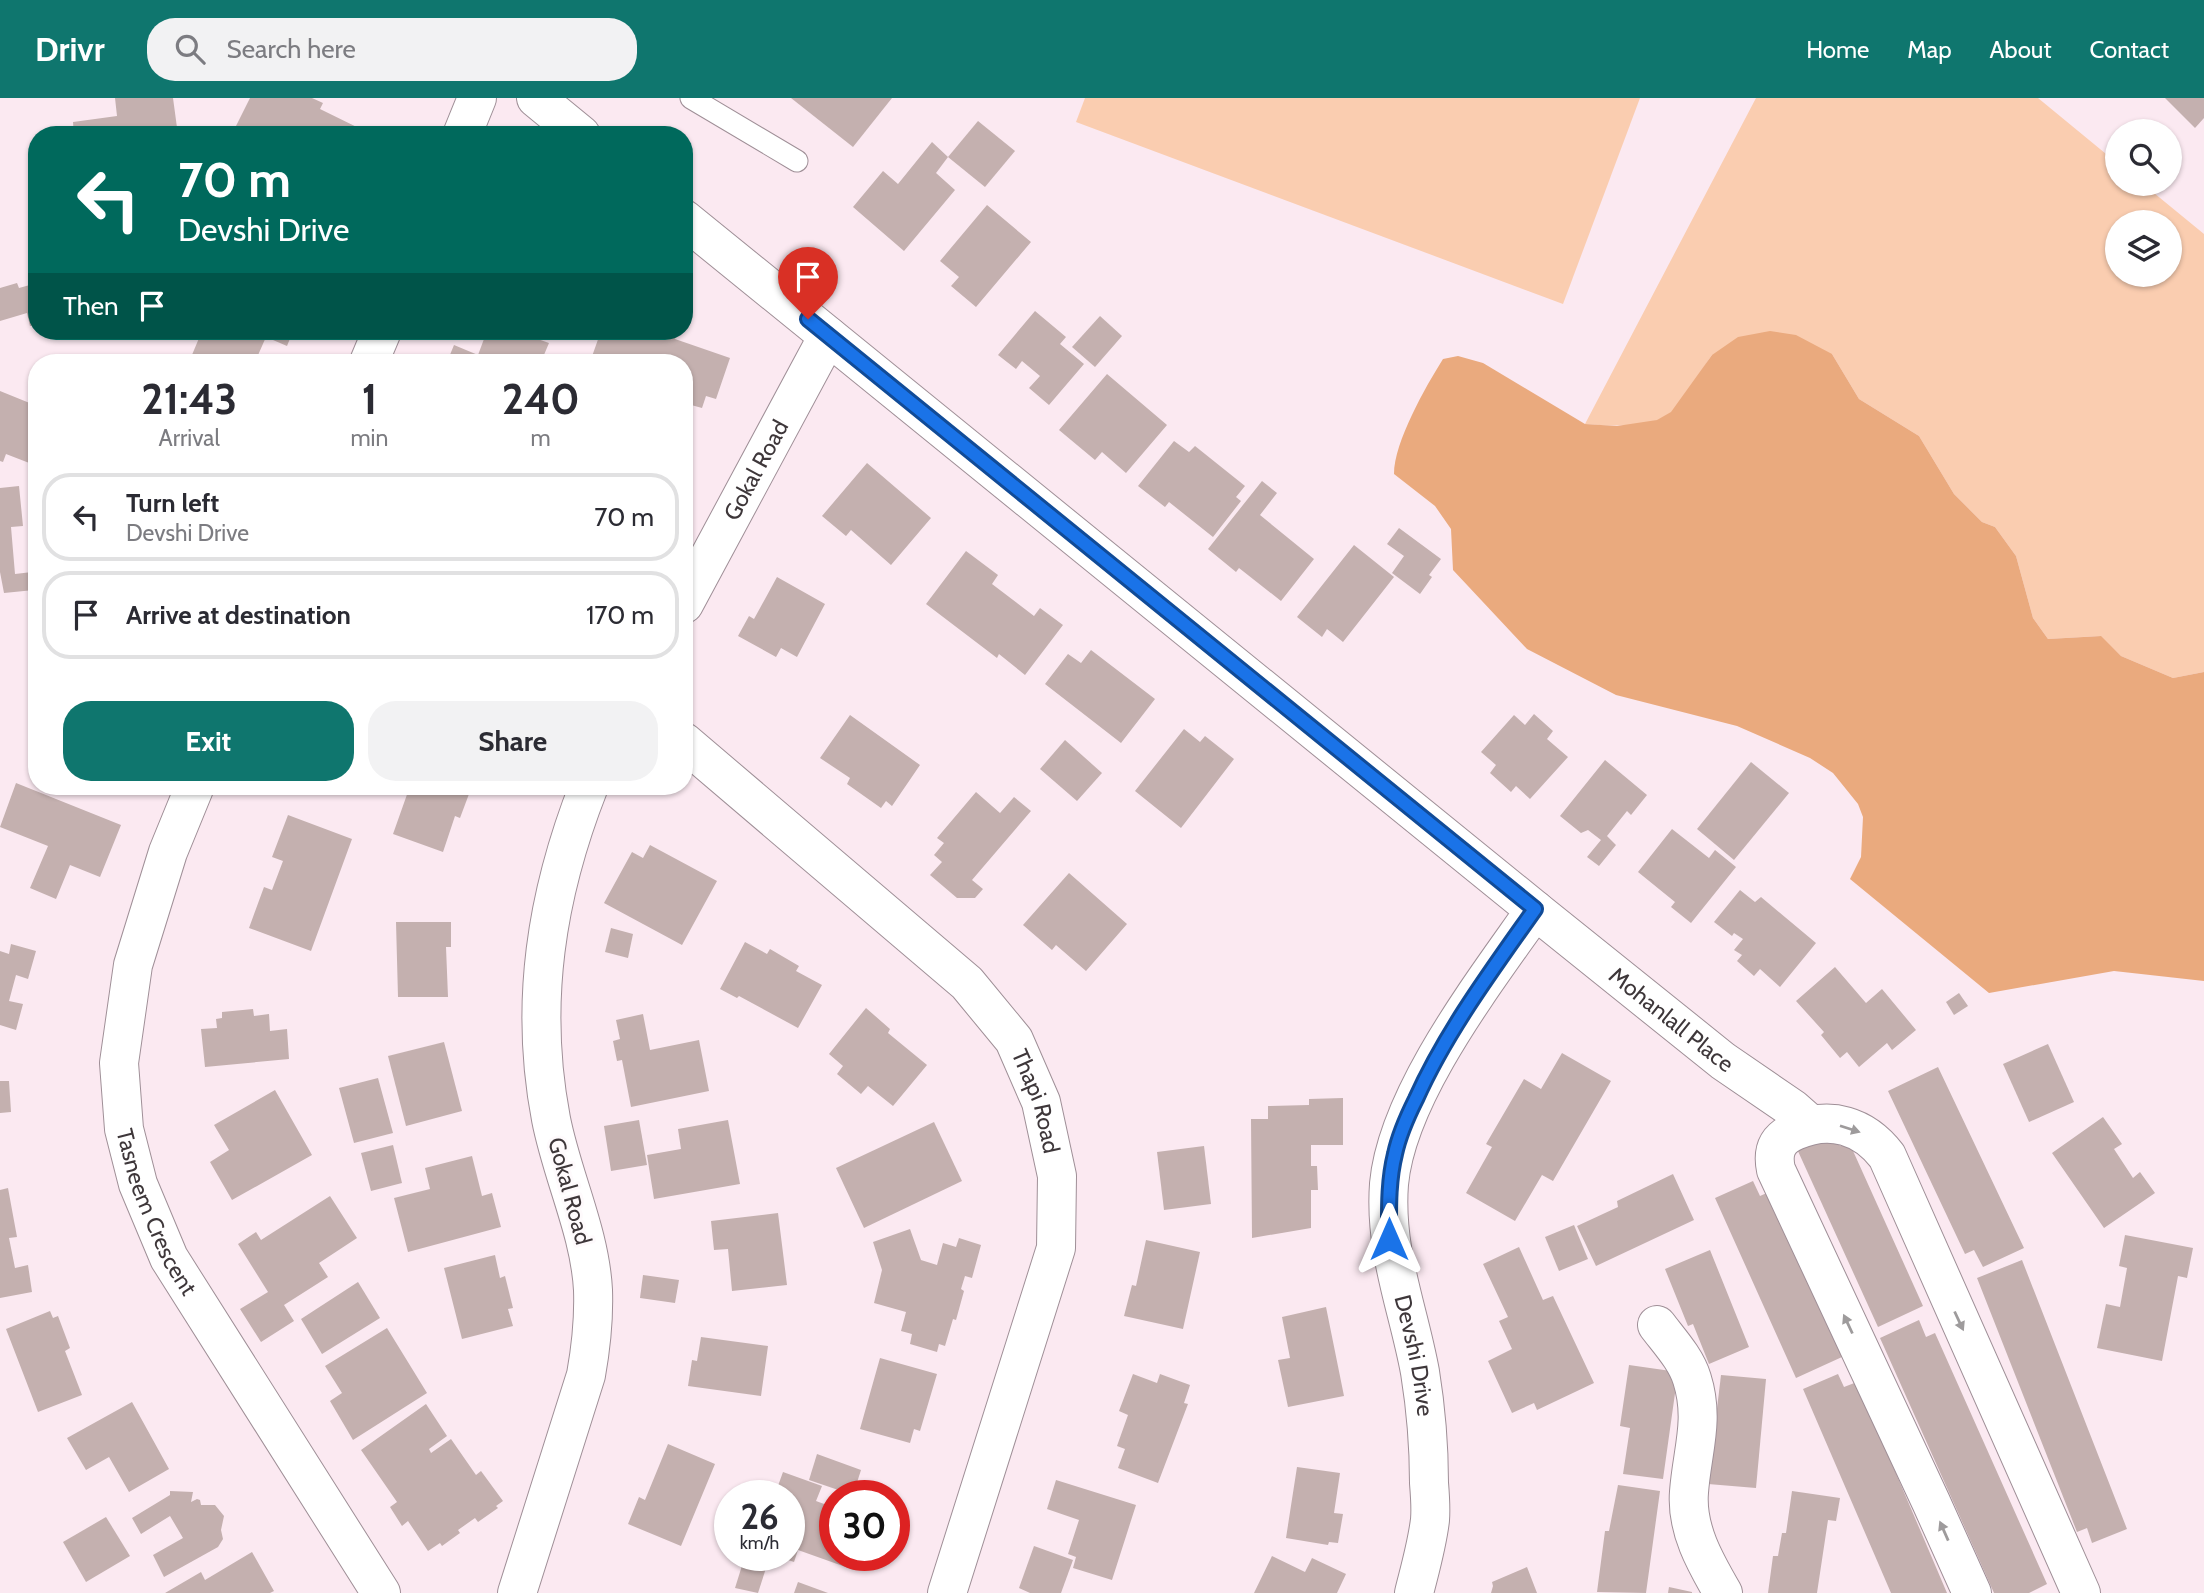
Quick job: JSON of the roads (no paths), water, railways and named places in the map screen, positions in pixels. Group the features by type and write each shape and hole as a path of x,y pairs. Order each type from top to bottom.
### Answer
{"street":[{"path":"466,126 477,98"},
{"path":"693,226 1535,909"},
{"name":"Gokal Road","path":"693,587 828,336"},
{"name":"Thapi Road","path":"693,750 967,983 1014,1040 1041,1102 1057,1176 1056,1248 947,1593"},
{"name":"Tasneem Crescent","path":"191,795 168,852 133,965 119,1063 124,1129 138,1184 169,1258 381,1593"},
{"name":"Gokal Road","path":"517,1593 586,1375 591,1347 593,1288 587,1249 552,1123 543,1072 542,972 554,895 586,795"},
{"name":"Mohanlall Place","path":"1535,909 1723,1061 1811,1124"},
{"name":"Devshi Drive","path":"1414,1593 1430,1518 1429,1438 1420,1371 1389,1239 1390,1184 1395,1153 1403,1126 1430,1068 1535,909"},
{"path":"1972,1593 1776,1170 1774,1160 1777,1145 1790,1133 1811,1124 1830,1124 1866,1135 1877,1143 1887,1156 2081,1593"},
{"path":"1657,1325 1689,1370 1693,1382 1699,1426 1689,1493 1690,1517 1697,1543 1723,1593"}],"lane":[{"path":"691,98 797,161"}]}
